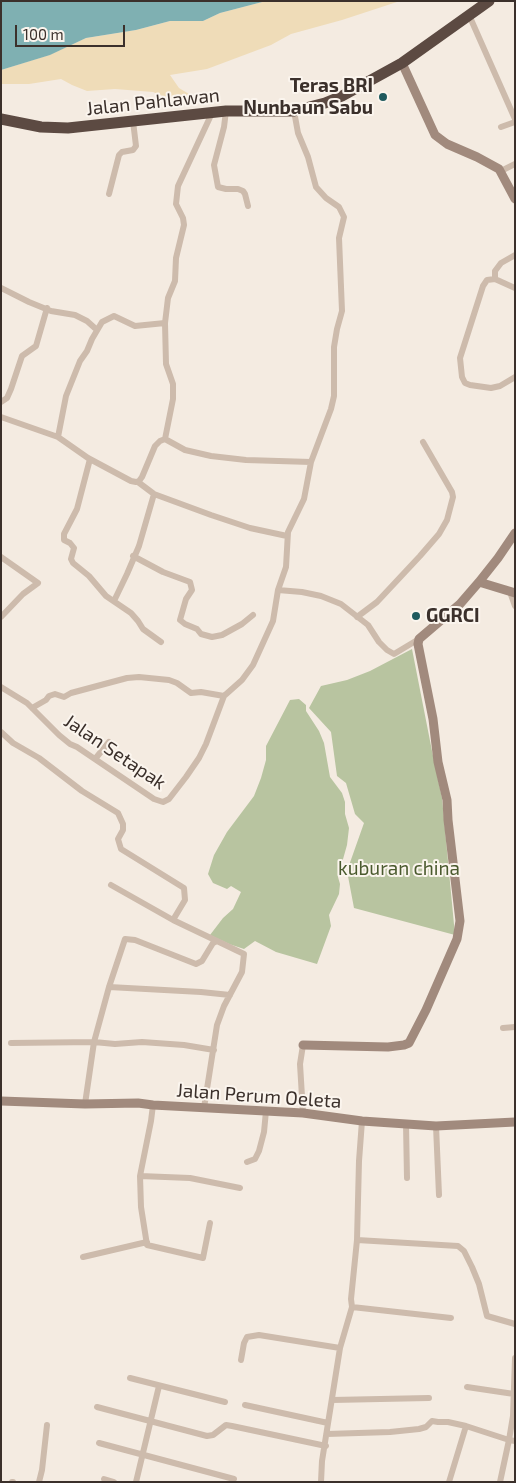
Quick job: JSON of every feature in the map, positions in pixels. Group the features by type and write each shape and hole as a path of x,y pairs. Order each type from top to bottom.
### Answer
{"highway":[{"name":"Jalan Pahlawan","path":"1,119 68,128 226,111 294,111 325,103 342,96 402,63 490,1"}],"street":[{"path":"469,15 515,121 500,127"},
{"path":"402,63 435,135 447,144 477,157 501,171 515,199"},
{"path":"226,111 224,127 214,164 218,187 243,191 248,206"},
{"name":"Jalan Setapak","path":"1,687 27,703 58,736 154,799 165,802 199,758 224,696 242,680 254,665 273,621 278,590 286,566 287,536 304,499 311,462 328,418 334,396 334,347 343,300 339,238 344,217 339,207 326,198 316,187 308,157 298,133 294,111"},
{"path":"165,439 173,400 172,384 166,364 165,323 168,298 175,281 176,258 184,225 183,218 176,204 178,186 212,113"},
{"path":"109,194 119,155 122,152 133,150 136,146 133,121"},
{"path":"501,171 515,164"},
{"path":"495,279 496,271 501,263 515,255"},
{"path":"515,288 495,279 488,280 483,286 460,358 462,377 465,383 470,385 480,388 491,388 500,386 515,376"},
{"path":"1,288 28,302 51,310 75,315 87,321 97,330"},
{"path":"1,402 7,398 22,356 36,346 47,308"},
{"path":"58,437 66,396 80,361 102,322 114,316 135,326 165,323"},
{"path":"1,417 58,437 90,459 131,481 138,482 154,494 250,528 287,536"},
{"path":"165,439 185,450 211,456 246,460 311,462"},
{"path":"138,482 142,477 154,446 165,439"},
{"path":"358,616 377,602 420,556 439,534 447,520 453,497 452,492 423,442"},
{"path":"90,459 77,508 64,534 64,540 74,548 71,559 72,563 89,576 103,593 131,614 143,629 161,642"},
{"path":"114,601 139,546 154,494"},
{"path":"278,590 294,590 321,596 341,604 368,625 379,642 394,654 419,638 460,604 498,558 515,533"},
{"path":"133,556 163,572 190,582 192,590 186,599 180,620 184,624 197,629 202,634 212,637 222,635 242,624 252,615"},
{"path":"1,557 37,581 37,584 1,617"},
{"path":"479,582 512,593 515,606"},
{"path":"303,1113 300,1064 303,1046 388,1047 409,1043 426,1010 456,939 460,921 447,800 438,762 433,719 419,651 419,638"},
{"path":"32,708 54,694 64,697 71,693 127,678 139,677 169,680 191,693 201,692 224,696"},
{"path":"1,732 13,743 39,758 82,791 118,813 123,824 123,830 118,839 121,849 184,888 186,893 185,900 173,920"},
{"path":"95,759 109,742"},
{"path":"111,885 173,920 244,954 242,972 217,1025 204,1108"},
{"path":"84,1104 94,1042 109,987 123,943 127,938 196,964 202,961 213,943 217,941"},
{"path":"109,987 230,995"},
{"path":"503,1028 515,1027"},
{"path":"11,1043 94,1042 184,1045 214,1050"},
{"name":"Jalan Perum Oeleta","path":"1,1101 84,1104 138,1103 266,1110 362,1121 436,1126 515,1122"},
{"path":"153,1105 152,1121 140,1176 141,1207 147,1245 203,1258 210,1223"},
{"path":"247,1162 255,1159 259,1151 264,1132 266,1110"},
{"path":"321,1482 340,1348 352,1307 362,1121"},
{"path":"406,1124 407,1178"},
{"path":"436,1126 439,1195"},
{"path":"140,1176 190,1178 240,1188"},
{"path":"357,1240 458,1246 464,1251 479,1284 486,1315 515,1324"},
{"path":"83,1257 147,1242"},
{"path":"352,1307 450,1318"},
{"path":"241,1360 244,1343 248,1338 259,1335 340,1348"},
{"path":"500,1482 512,1440 515,1358"},
{"path":"130,1378 225,1402"},
{"path":"136,1482 159,1386"},
{"path":"467,1387 514,1394"},
{"path":"332,1400 429,1398"},
{"path":"245,1405 328,1423"},
{"path":"98,1407 207,1436 213,1435 226,1425 326,1446"},
{"path":"327,1434 400,1431 428,1426 432,1420 466,1426 512,1440"},
{"path":"39,1482 42,1470 46,1425"},
{"path":"449,1482 466,1426"},
{"path":"99,1443 234,1479"},
{"path":"104,1479 114,1482"}],"green space":[{"name":"kuburan china","path":"412,649 442,798 455,935 354,908 347,871 364,823 355,814 346,783 337,776 331,732 309,708 321,686 347,680 370,671"},
{"path":"299,699 306,705 306,711 319,731 324,743 330,777 342,793 349,828 347,845 338,877 340,884 339,894 329,915 331,926 317,964 276,952 255,941 244,949 210,935 223,918 233,909 241,892 231,886 227,889 213,883 208,874 214,855 227,832 254,796 266,760 266,746 290,700"}],"sand":[{"path":"266,1 400,1 291,34 271,45 207,69 170,75 179,88 194,97 170,99 153,92 115,89 87,91 61,79 29,84 1,84 1,70 49,55 86,38 136,30 170,21 203,21 220,13"}],"water":[{"path":"1,1 266,1 220,13 203,21 170,21 136,30 86,38 50,55 1,70"}],"place":[{"name":"Teras BRI Nunbaun Sabu","path":"383,97"},
{"name":"GGRCI","path":"416,616"}]}
